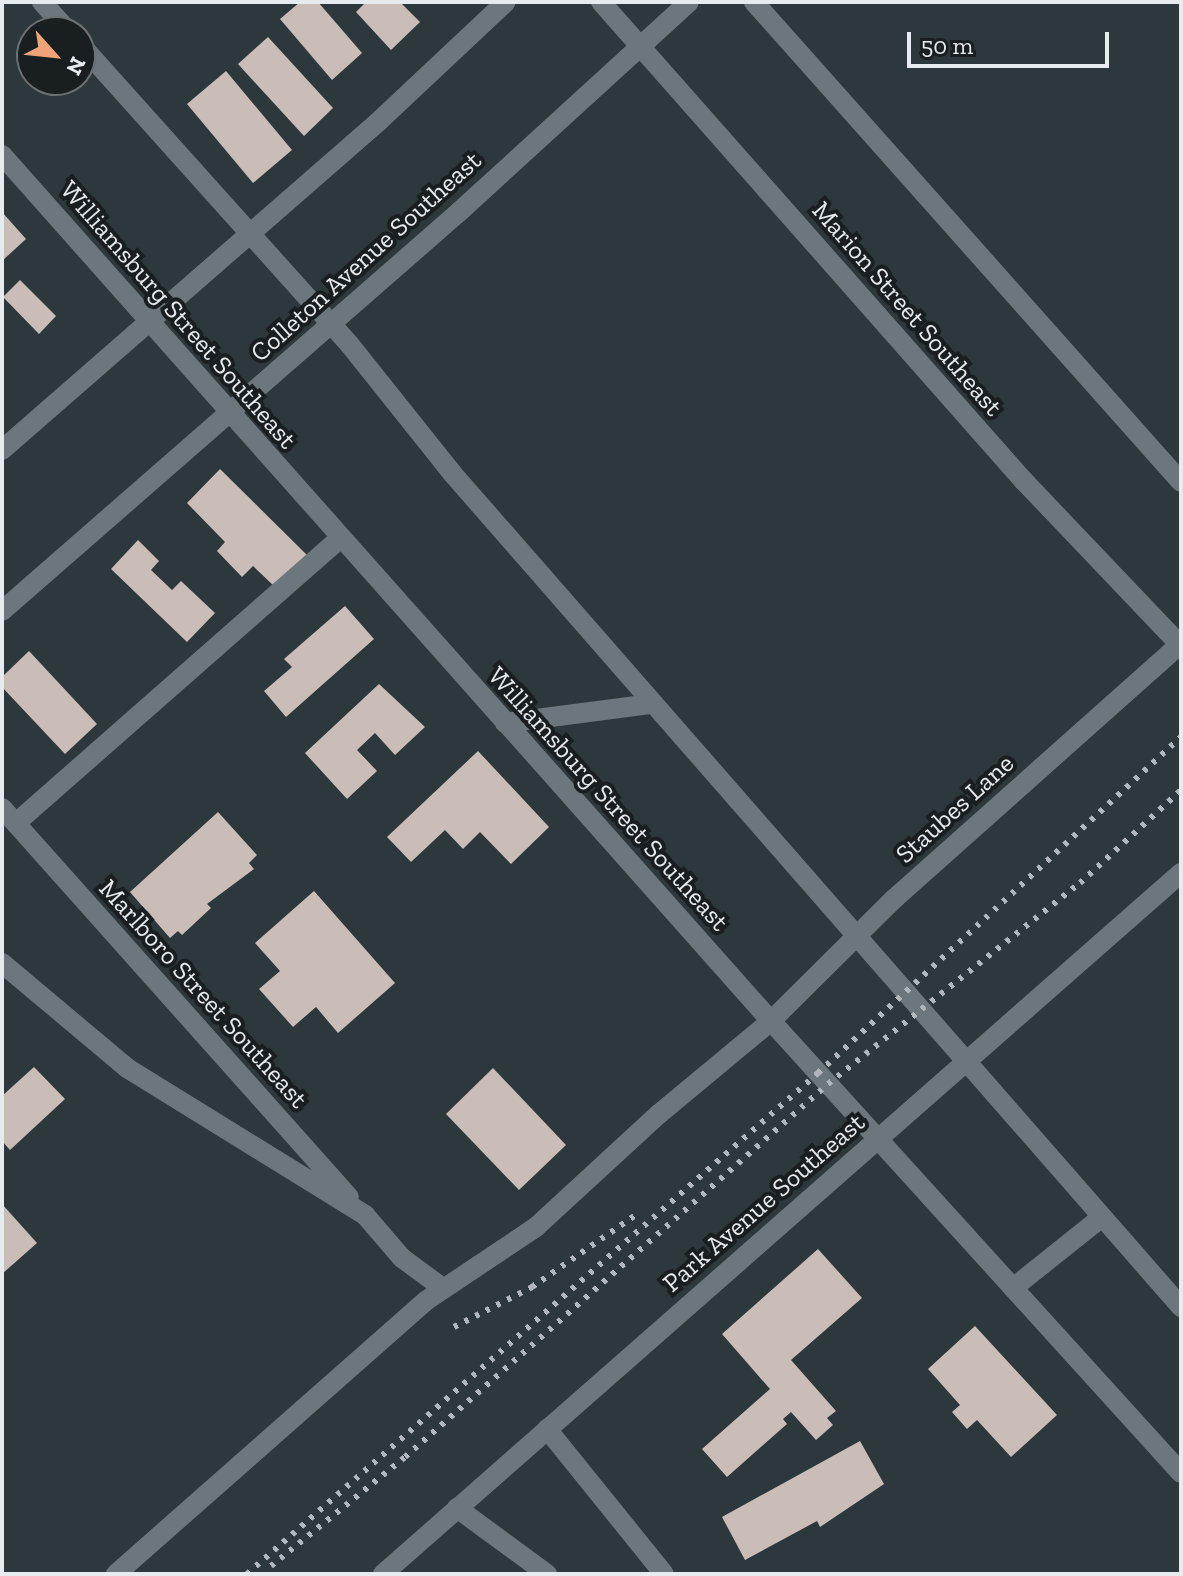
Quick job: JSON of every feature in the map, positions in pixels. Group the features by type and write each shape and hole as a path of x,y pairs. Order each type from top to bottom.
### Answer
{"street":[{"path":"2,450 250,234 506,2"},
{"name":"Marion Street Southeast","path":"601,2 1023,480 1181,644"},
{"name":"Colleton Avenue Southeast","path":"2,611 331,325 689,2"},
{"path":"754,2 1181,482"},
{"path":"96,62 331,325 854,938 1181,1307"},
{"name":"Williamsburg Street Southeast","path":"2,155 771,1021 1181,1473"},
{"path":"9,816 340,538"},
{"name":"Staubes Lane","path":"771,1021 854,938 1181,644"},
{"path":"505,723 652,704"},
{"name":"Marlboro Street Southeast","path":"9,816 402,1258 444,1289"},
{"name":"Park Avenue Southeast","path":"383,1574 1181,873"},
{"name":"Marlboro Street Southeast","path":"2,963 127,1068 365,1215"},
{"path":"116,1574 444,1289 536,1227 659,1114 771,1021"},
{"path":"1013,1288 1102,1217"},
{"path":"547,1429 664,1574"},
{"path":"457,1508 547,1574"}],"building":[{"path":"300,2 318,2 362,53 332,80 280,19"},
{"path":"366,2 400,2 420,22 391,50 356,12"},
{"path":"268,37 333,108 304,136 238,64"},
{"path":"226,71 292,150 253,183 187,104"},
{"path":"2,212 26,239 2,261"},
{"path":"20,280 56,316 39,334 3,297"},
{"path":"220,469 307,555 275,587 253,566 242,577 217,551 225,542 187,503"},
{"path":"138,540 159,561 151,570 172,590 181,581 215,613 187,642 111,569"},
{"path":"345,606 374,639 286,717 264,691 292,667 284,659"},
{"path":"29,651 97,724 65,754 2,687 2,677"},
{"path":"379,684 425,727 395,755 375,733 357,750 377,771 347,799 305,753"},
{"path":"478,751 549,827 511,864 480,832 463,849 445,830 411,862 387,837"},
{"path":"218,812 257,855 249,863 254,869 207,904 211,908 182,935 178,931 170,938 130,892"},
{"path":"314,891 395,983 338,1033 316,1007 293,1027 259,989 280,971 255,943"},
{"path":"34,1067 65,1099 10,1150 2,1141 2,1096"},
{"path":"493,1068 566,1145 519,1190 446,1114"},
{"path":"2,1204 37,1243 2,1274"},
{"path":"818,1249 862,1298 791,1360 836,1411 827,1418 833,1425 816,1440 791,1412 783,1419 787,1424 727,1477 702,1449 770,1389 722,1334"},
{"path":"975,1326 1057,1415 1011,1457 977,1420 967,1429 952,1412 960,1405 928,1369"},
{"path":"860,1441 884,1484 820,1527 817,1521 745,1560 722,1517"}],"railway":[{"path":"247,1574 818,1073 1181,737"},
{"path":"271,1566 405,1457 828,1084 1080,883 1181,790"},
{"path":"454,1327 532,1287 640,1212"}]}
